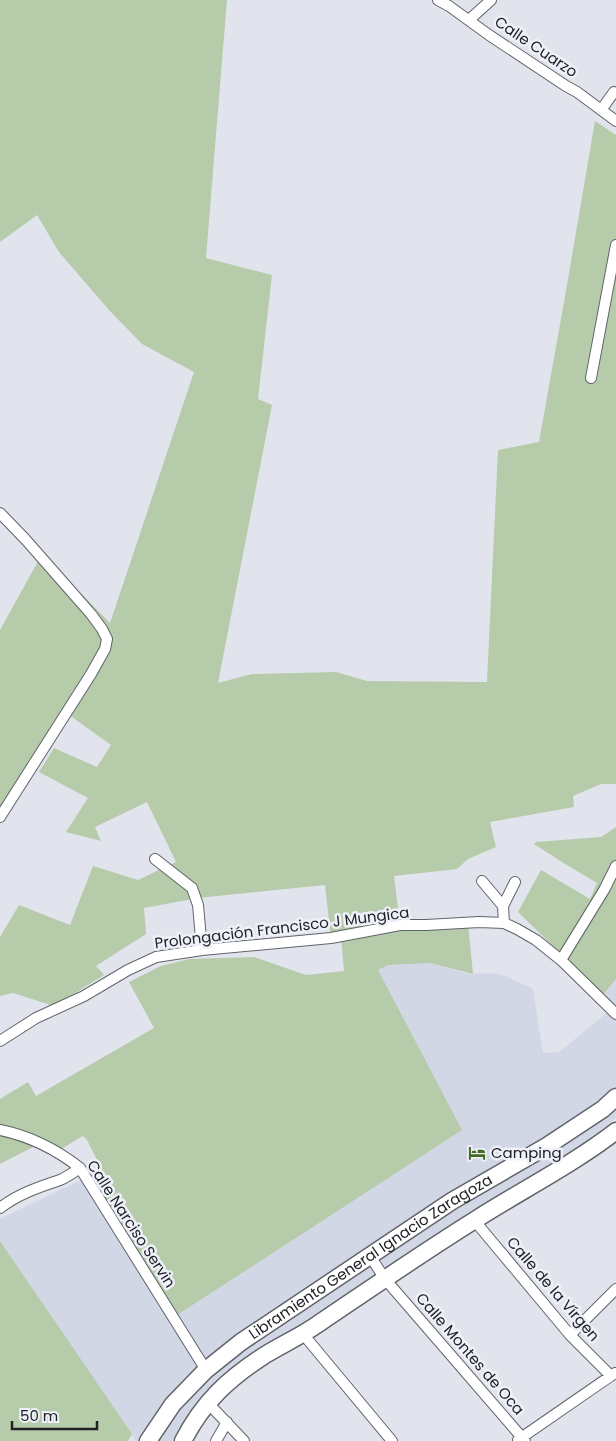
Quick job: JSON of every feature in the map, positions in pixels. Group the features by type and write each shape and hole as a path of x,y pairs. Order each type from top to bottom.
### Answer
{"main road":[{"name":"Libramiento General Ignacio Zaragoza","path":"148,1441 173,1404 206,1370 241,1342 452,1201 555,1141 603,1109 616,1097"},
{"name":"Libramiento General Ignacio Zaragoza","path":"183,1441 207,1402 217,1391 246,1369 266,1355 389,1283 474,1220 566,1165 616,1130"}],"street":[{"name":"Calle Cuarzo","path":"438,0 577,92 616,121"},
{"path":"469,20 491,0"},
{"path":"601,110 614,92"},
{"path":"591,378 616,245"},
{"path":"0,514 26,540 91,614 107,639 105,649 91,674 0,817"},
{"path":"155,859 192,888 198,905 202,950"},
{"path":"561,960 604,890 616,866"},
{"path":"482,881 502,906 504,923"},
{"path":"502,906 515,882"},
{"name":"Prolongación Francisco J Mungica","path":"0,1041 36,1018 84,996 128,970 156,957 202,950 331,938 400,925 504,923 536,940 561,960 616,1014"},
{"name":"Calle Narciso Servin","path":"0,1130 39,1143 66,1157 80,1168 206,1370"},
{"path":"0,1208 8,1202 42,1185 62,1179 80,1168"},
{"name":"Calle de la Vírgen","path":"474,1220 570,1335 614,1374"},
{"name":"Calle Montes de Oca","path":"370,1256 389,1283 521,1440"},
{"path":"570,1335 616,1289"},
{"path":"303,1334 392,1441"},
{"path":"521,1440 614,1374"},
{"path":"207,1402 244,1441"},
{"path":"216,1441 227,1422"}],"shaded area":[{"path":"430,963 464,973 491,973 506,976 533,989 543,1053 559,1052 608,1012 616,1014 616,1118 578,1147 387,1267 249,1357 213,1386 184,1422 172,1441 136,1441 0,1241 0,1219 85,1178 168,1321 348,1203 378,969 388,965"},
{"path":"616,979 616,1007 603,995"}],"green space":[{"path":"0,0 227,0 206,258 272,275 258,399 272,405 218,683 252,674 336,672 367,681 487,682 498,450 539,442 595,121 616,135 616,784 601,784 573,796 574,807 490,822 496,847 468,859 457,869 394,876 400,925 468,923 473,974 430,963 388,965 378,970 462,1130 168,1321 85,1178 102,1170 87,1140 83,1136 53,1154 35,1146 0,1164 0,1099 28,1082 36,1096 154,1028 129,982 161,966 189,959 254,957 306,975 344,971 341,937 331,938 325,885 198,898 144,908 146,934 96,966 104,975 54,1006 13,993 0,996 0,937 19,905 70,925 93,866 138,880 176,862 147,802 95,827 101,841 66,832 88,798 39,772 54,748 97,767 111,745 65,712 0,817 0,630 42,554 110,623 194,372 142,344 109,310 59,252 37,215 0,242"},
{"path":"616,827 616,979 603,995 518,912 541,870 590,899 597,883 534,844 536,842 601,837"},
{"path":"0,1241 132,1434 128,1441 0,1441"}],"place":[{"name":"Camping","path":"477,1153"}]}
